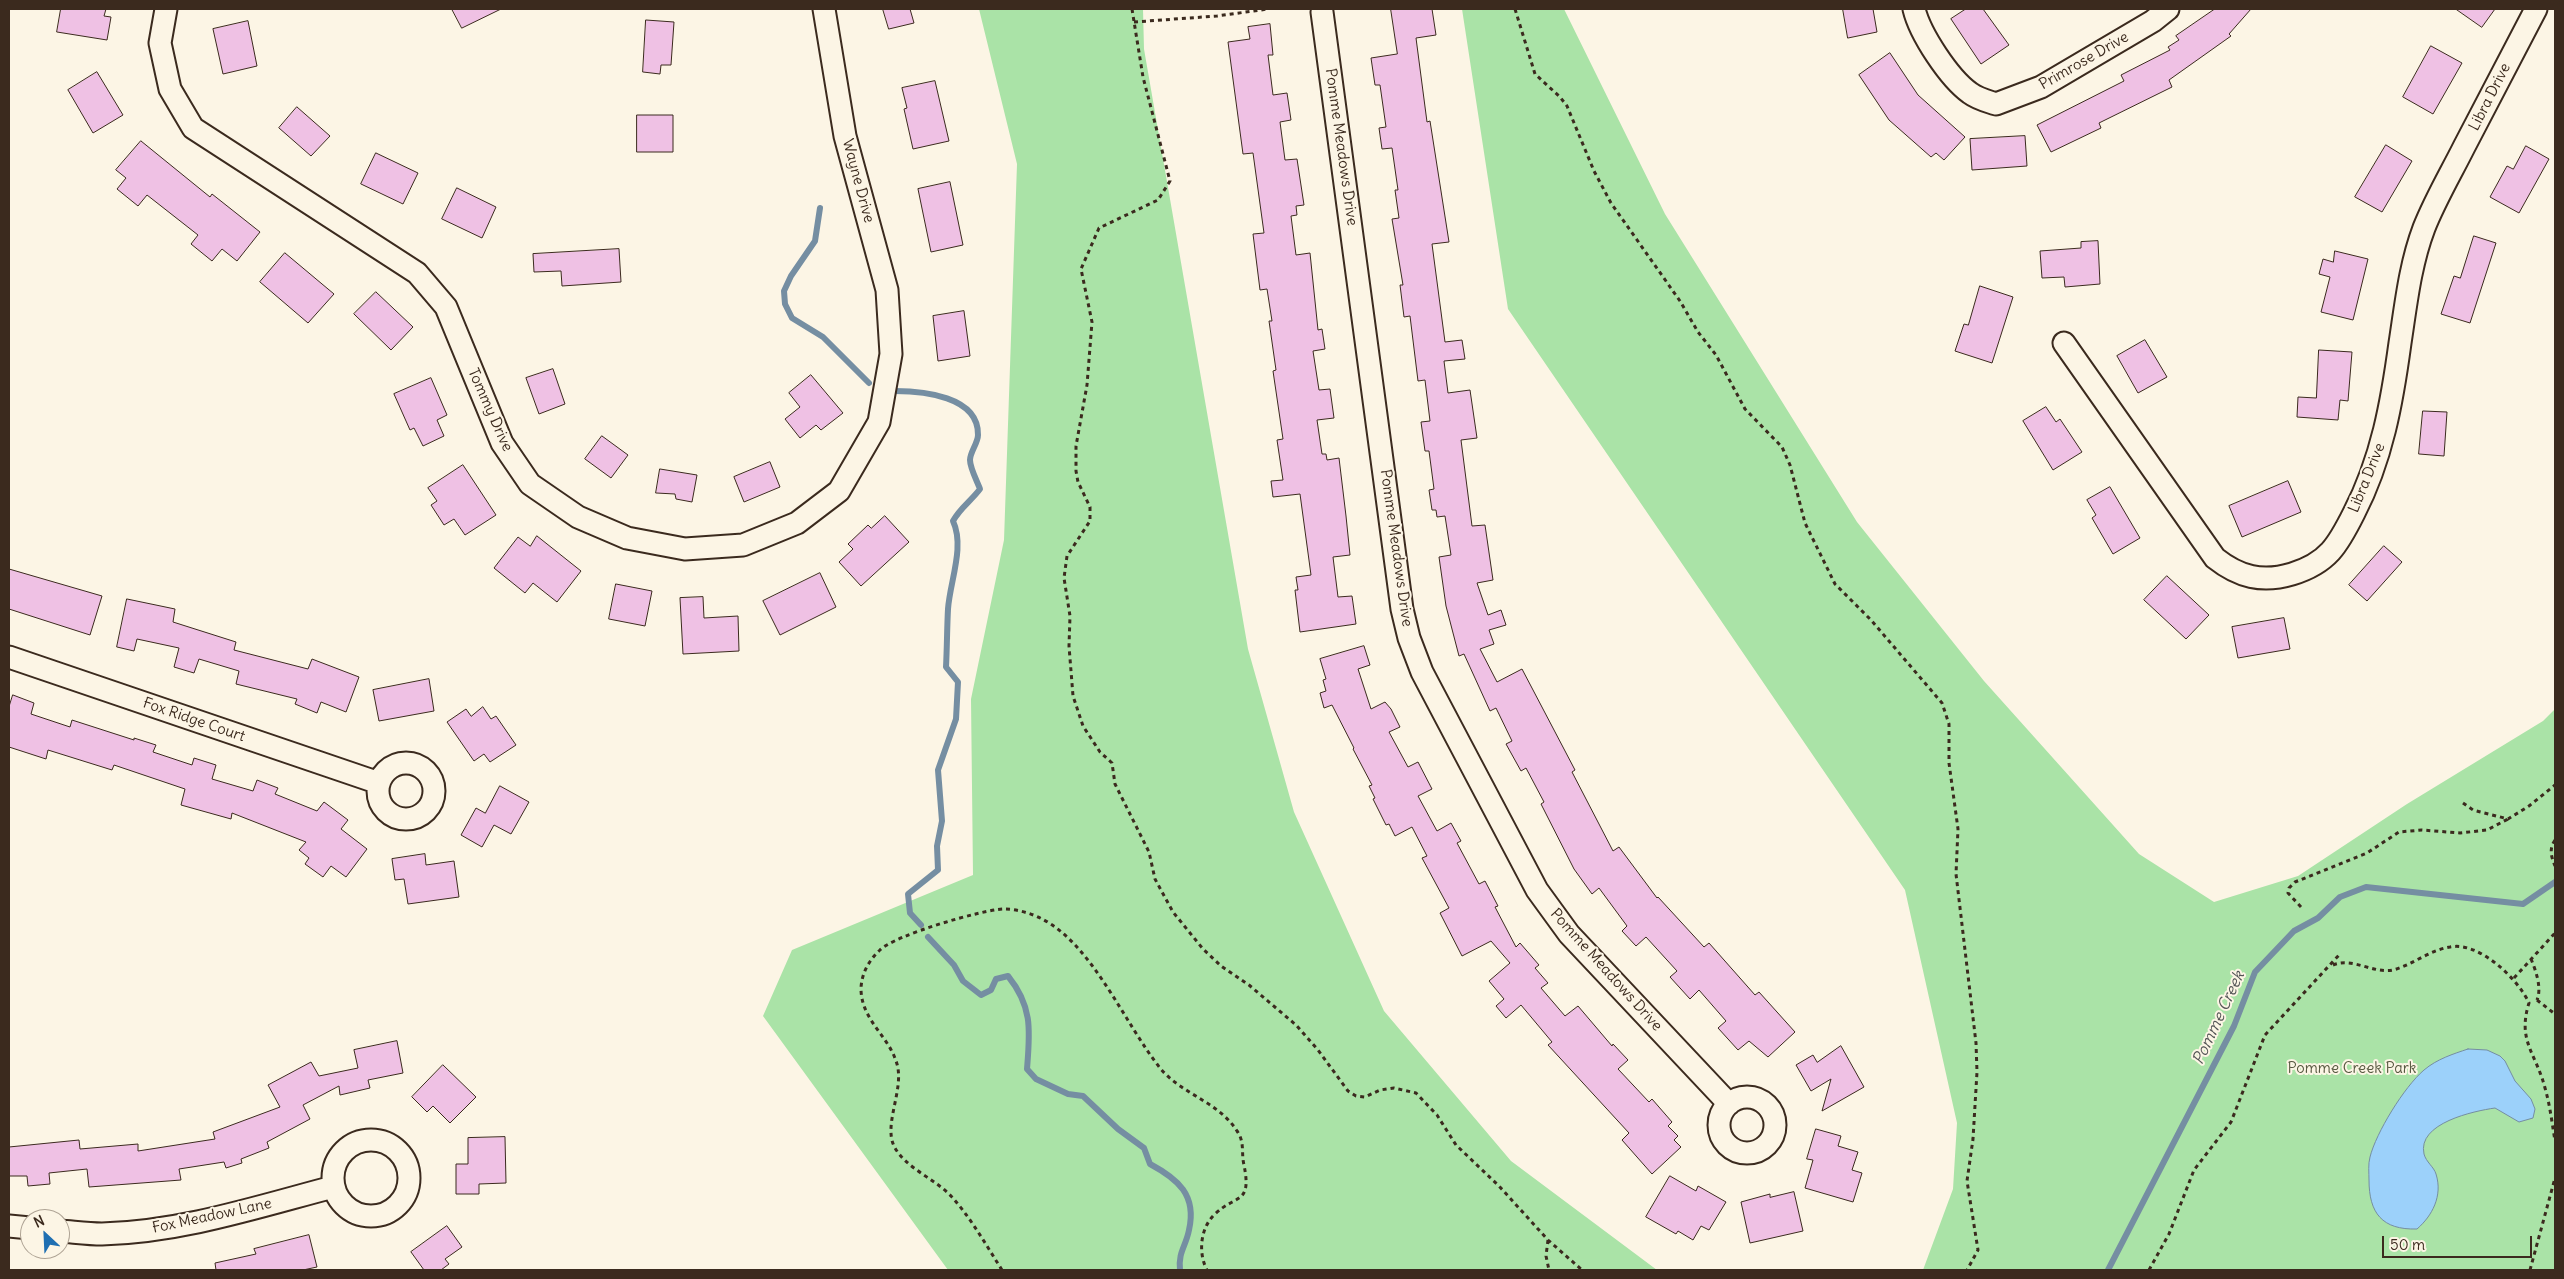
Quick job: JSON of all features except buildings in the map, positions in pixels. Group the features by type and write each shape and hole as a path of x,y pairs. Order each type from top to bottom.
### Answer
{"street":[{"name":"Tommy Drive","path":"166,9 160,43 170,88 194,128 417,273 446,306 502,443 530,484 578,517 627,538 685,549 743,545 798,523 839,491 878,422 891,354"},
{"name":"Wayne Drive","path":"824,9 845,136 887,290 891,354"},
{"name":"Primrose Drive","path":"1914,9 1931,46 1952,76 1970,93 1996,104 2042,87 2146,26 2168,9"},
{"name":"Libra Drive","path":"2064,343 2215,558 2239,573 2266,579 2306,570 2325,559 2342,537 2367,488 2380,455 2389,417 2410,278 2424,228 2536,9"},
{"name":"Pomme Meadows Drive","path":"1320,10 1339,129 1402,609 1413,652 1538,890 1550,909 1579,944 1729,1104"},
{"name":"Fox Ridge Court","path":"9,658 379,784"},
{"name":"Fox Meadow Lane","path":"70,1232 101,1234 174,1227 256,1209 333,1187"}],"path":[{"path":"1132,9 1143,77 1170,181 1158,200 1098,228 1081,269 1092,322 1087,385 1076,446 1076,471 1078,482 1090,507 1090,521 1067,556 1064,578 1070,616 1069,646 1074,696 1083,726 1100,752 1112,763 1118,791 1149,852 1155,879 1173,912 1197,942 1220,966 1249,985 1296,1025 1318,1050 1348,1091 1356,1096 1365,1096 1380,1090 1394,1088 1416,1093 1437,1115 1456,1146 1499,1186 1548,1240 1582,1270"},
{"path":"1134,22 1217,16 1268,9"},
{"path":"1515,9 1535,74 1560,96 1567,106 1601,186 1716,356 1745,409 1782,447 1790,465 1805,523 1835,584 1871,620 1942,703 1950,724 1948,764 1958,829 1956,874 1976,1043 1977,1072 1973,1139 1967,1181 1978,1250 1967,1270"},
{"path":"2300,907 2288,893 2289,888 2295,882 2367,853 2399,832 2422,830 2460,834 2487,830 2524,810 2555,785"},
{"path":"2463,803 2485,814 2508,819"},
{"path":"2555,840 2551,846 2551,856 2555,866"},
{"path":"1002,1270 961,1208 948,1193 908,1161 894,1145 892,1126 898,1094 898,1070 894,1055 879,1036 863,1005 861,988 867,965 881,948 952,921 1005,909 1020,911 1042,919 1075,946 1102,980 1116,1005 1160,1068 1171,1080 1222,1114 1238,1131 1243,1147 1247,1180 1246,1187 1238,1201 1216,1212 1204,1232 1201,1255 1207,1270"},
{"path":"2514,978 2523,970 2530,958 2555,933"},
{"path":"2332,965 2345,963 2381,970 2392,970 2449,947 2461,946 2486,957 2514,978 2529,1003 2524,1022 2525,1036 2545,1087 2555,1141"},
{"path":"2149,1270 2169,1234 2194,1170 2231,1122 2265,1035 2300,995 2332,965 2339,955"},
{"path":"2530,958 2538,982 2539,995 2537,1000"},
{"path":"2529,1003 2537,1000"},
{"path":"2537,1000 2555,1014"},
{"path":"2530,1270 2555,1178"},
{"path":"1548,1240 1546,1256 1549,1270"}],"green space":[{"path":"979,9 1143,9 1144,49 1248,649 1294,812 1384,1011 1511,1161 1657,1270 948,1270 763,1016 792,950 973,875 971,699 1004,540 1017,164"},
{"name":"Pomme Creek Park","path":"1462,9 1564,9 1665,214 1857,522 1984,681 2139,854 2214,902 2298,876 2407,804 2543,721 2555,709 2555,1270 1923,1270 1953,1189 1957,1123 1905,890 1508,309"}],"water":[{"path":"2468,1049 2487,1050 2500,1056 2505,1061 2515,1081 2531,1099 2535,1109 2533,1118 2519,1122 2495,1108 2449,1120 2438,1127 2429,1134 2424,1143 2426,1160 2435,1171 2438,1182 2435,1205 2417,1229 2405,1229 2386,1223 2375,1210 2372,1202 2369,1166 2373,1147 2384,1123 2408,1087 2424,1070 2445,1057"}],"waterway":[{"path":"820,208 815,241 791,276 784,291 785,304 792,318 823,337 869,383"},
{"path":"895,391 920,392 947,398 959,404 969,412 976,422 978,435 971,454 970,463 980,489 953,521 958,542 956,564 949,598 946,667 958,682 956,719 938,770 942,821 937,846 938,870 908,894 910,913 921,925"},
{"name":"Pomme Creek","path":"2108,1270 2234,1026 2255,972 2294,931 2318,918 2340,897 2366,887 2523,904 2555,882"},
{"path":"928,937 954,965 963,981 981,995 991,990 996,979 1008,976 1016,987 1026,1009 1029,1031 1027,1069 1036,1079 1068,1094 1083,1096 1118,1129 1144,1148 1150,1164 1177,1182 1188,1198 1191,1218 1188,1236 1180,1258 1180,1270"}]}
